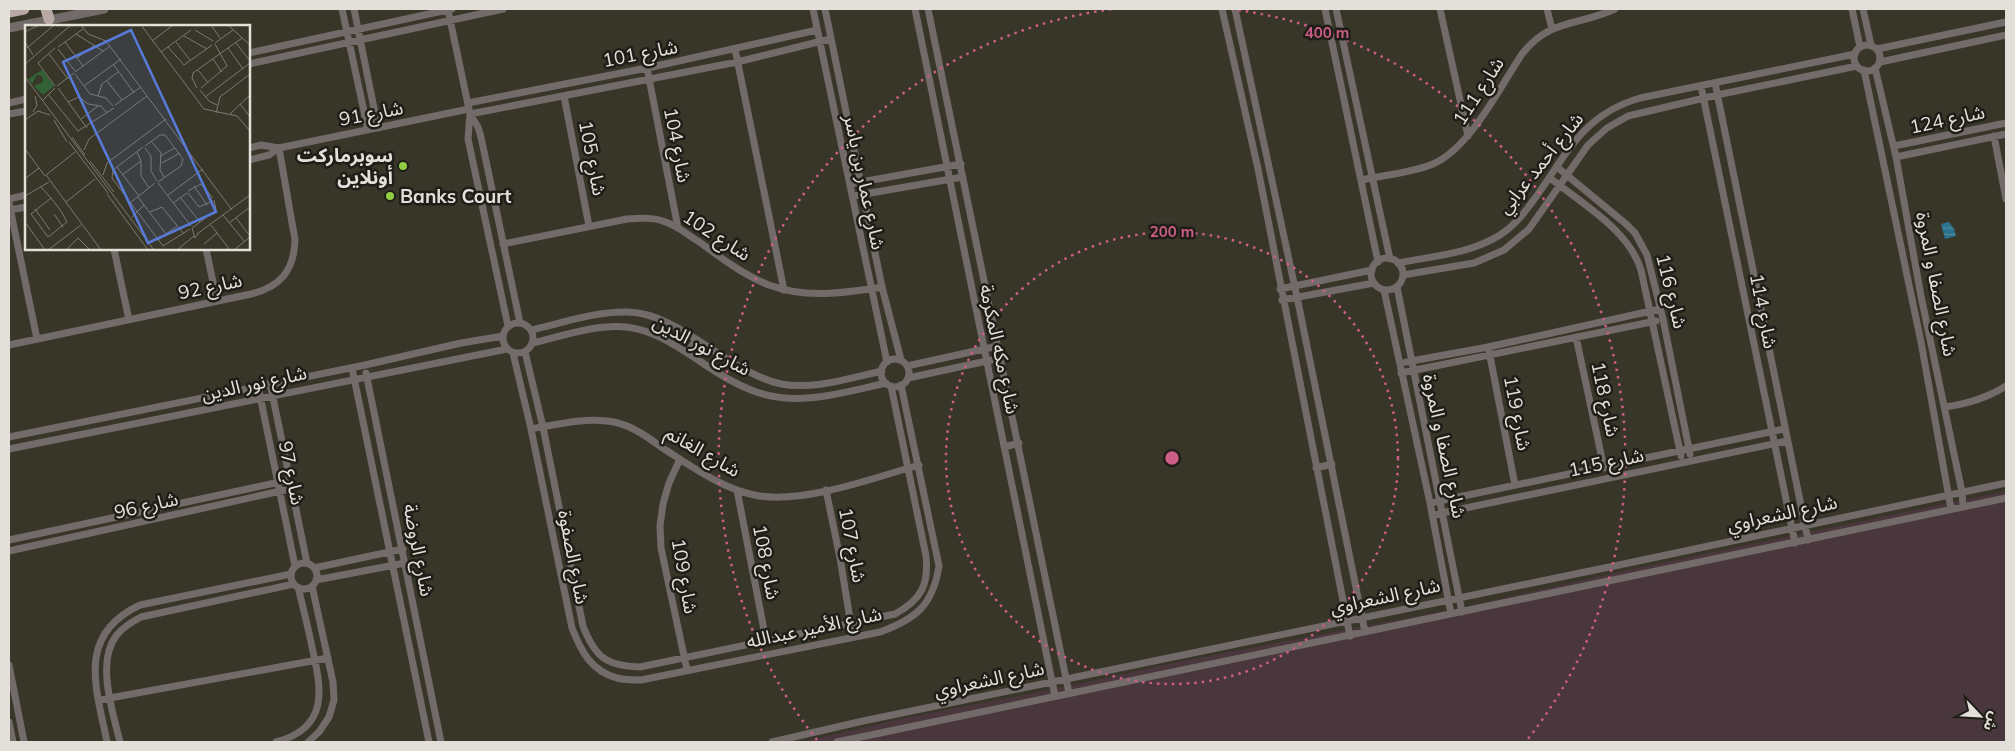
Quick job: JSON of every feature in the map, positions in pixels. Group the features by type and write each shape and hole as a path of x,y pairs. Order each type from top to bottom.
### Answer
{"highway":[{"path":"9,12 24,9"}],"street":[{"path":"9,28 48,14 104,9"},
{"path":"342,9 368,130"},
{"path":"354,9 378,128"},
{"path":"250,53 450,9 450,21 469,109 468,138 508,326 503,336 503,343 510,351 525,352 533,343 531,330 526,325 520,323 508,326"},
{"path":"250,64 503,9"},
{"name":"شارع عمار بن ياسر","path":"813,9 887,362"},
{"name":"شارع عمار بن ياسر","path":"824,9 882,287 901,360"},
{"name":"شارع مكه المكرمة","path":"915,9 1055,696"},
{"name":"شارع مكه المكرمة","path":"928,9 1019,442 1069,693"},
{"path":"1222,9 1258,169 1282,300 1350,636"},
{"path":"1235,9 1295,286 1365,632"},
{"path":"1325,9 1378,262"},
{"path":"1336,9 1390,259"},
{"path":"1440,9 1468,136"},
{"path":"1547,9 1552,28"},
{"name":"شارع 111","path":"1361,180 1434,164 1450,154 1468,136 1522,54 1532,42 1552,28 1615,9"},
{"path":"1852,9 1860,47"},
{"path":"1864,9 1871,45 1880,53 1878,65"},
{"path":"1878,50 2006,22"},
{"name":"شارع 101","path":"469,109 817,30"},
{"path":"1871,45 1860,47 1855,54 1857,66 1864,70 1878,65 2006,35"},
{"name":"شارع 101","path":"469,109 564,96 737,62 830,39"},
{"path":"923,49 936,45"},
{"path":"735,49 784,290"},
{"name":"شارع أحمد عرابي","path":"1398,263 1468,250 1485,244 1515,223 1528,210 1579,134 1613,108 1640,98 1855,54"},
{"name":"شارع الصفا و المروة","path":"1878,65 1921,296 1962,492 1963,506"},
{"name":"شارع أحمد عرابي","path":"1403,275 1474,263 1504,250 1529,229 1588,145 1617,121 1640,112 1717,94 1857,66"},
{"name":"شارع 104","path":"647,68 678,228"},
{"name":"شارع الصفا و المروة","path":"1864,70 1910,298 1921,342 1951,509"},
{"name":"شارع 114","path":"1715,83 1808,540"},
{"path":"931,88 944,85"},
{"name":"شارع 114","path":"1701,86 1795,543"},
{"name":"شارع 105","path":"564,96 589,226"},
{"path":"9,103 25,99"},
{"path":"935,108 949,105"},
{"path":"469,109 481,137 520,323"},
{"name":"شارع 91","path":"250,160 269,154 279,148 469,109"},
{"path":"9,114 25,111"},
{"name":"شارع 124","path":"1894,146 2006,123"},
{"name":"شارع 124","path":"1896,157 2006,134"},
{"path":"1994,136 2006,199"},
{"name":"شارع 91","path":"250,148 261,145 279,148"},
{"name":"شارع 92","path":"9,345 264,291 275,284 285,275 295,253 295,240 279,148"},
{"path":"850,184 961,164"},
{"path":"1258,169 1269,167"},
{"name":"شارع 116","path":"1557,167 1635,233 1647,255 1663,319 1691,460"},
{"path":"853,196 964,177"},
{"name":"شارع 116","path":"1550,178 1615,230 1631,246 1641,270 1682,462"},
{"path":"9,199 25,195"},
{"path":"25,207 10,207 37,339"},
{"name":"شارع 102","path":"503,244 627,218 644,218 669,223 740,270 784,290 801,294 820,294 882,287"},
{"path":"1734,240 1745,237"},
{"path":"114,250 129,320"},
{"path":"206,250 217,301"},
{"path":"1280,289 1372,270 1378,262 1390,259 1398,263 1403,275 1397,287 1384,290 1374,283 1282,300"},
{"path":"1372,270 1374,283"},
{"name":"شارع الصفا و المروة","path":"1397,287 1410,361 1462,612"},
{"name":"شارع الصفا و المروة","path":"1384,290 1430,503 1451,614"},
{"path":"1910,298 1921,296"},
{"path":"1402,373 1660,309"},
{"name":"شارع نور الدين","path":"531,330 601,314 629,312 656,317 756,377 782,384 809,386 882,371"},
{"path":"1399,363 1576,337 1663,319"},
{"name":"شارع نور الدين","path":"533,343 602,328 626,327 650,332 726,378 752,391 780,398 809,399 888,384"},
{"name":"شارع نور الدين","path":"9,437 352,368 461,343 503,336"},
{"name":"شارع 118","path":"1576,337 1604,468"},
{"path":"687,353 696,340"},
{"path":"907,366 998,346"},
{"name":"شارع نور الدين","path":"9,449 367,377 510,351"},
{"name":"شارع الصفوة","path":"510,351 532,429 572,628 580,650 596,668 617,678 641,680 687,670"},
{"name":"شارع 119","path":"1489,351 1515,485"},
{"name":"شارع الصفوة","path":"525,352 543,427 583,626 590,644 603,658 620,666 640,667 685,658"},
{"path":"908,378 907,366 901,360 893,359 887,362 882,371 888,384 901,386 908,378 1001,358"},
{"name":"شارع الروضة","path":"365,365 441,742"},
{"name":"شارع الروضة","path":"352,368 429,742"},
{"name":"شارع 97","path":"270,383 306,563"},
{"name":"شارع الأمير عبدالله","path":"685,658 763,640 895,614 908,607 918,597 928,570 908,468 888,384"},
{"name":"شارع 97","path":"258,386 295,566"},
{"name":"شارع الأمير عبدالله","path":"687,670 853,637 899,625 915,615 928,602 936,584 939,566 901,386"},
{"path":"1945,407 1966,404 2006,386"},
{"name":"شارع الغانم","path":"532,429 591,421 617,423 642,434 720,482 737,490 758,496 780,497 826,490 919,466"},
{"name":"شارع 115","path":"1430,503 1784,429"},
{"name":"شارع 115","path":"1432,514 1787,440"},
{"path":"1004,447 1019,442"},
{"name":"شارع 109","path":"680,459 667,490 660,526 661,548 687,670"},
{"path":"1316,468 1332,464"},
{"name":"شارع 96","path":"9,540 289,480"},
{"name":"شارع الشعراوي","path":"772,742 863,721 2006,483"},
{"name":"شارع 96","path":"9,552 290,489"},
{"name":"شارع 108","path":"737,490 765,655"},
{"name":"شارع 107","path":"826,490 853,637"},
{"name":"شارع الشعراوي","path":"837,742 2006,498"},
{"path":"314,568 402,549"},
{"path":"291,574 295,566 300,564 306,563 314,568 316,574 314,583 334,682 334,700 329,717 319,732 308,742"},
{"path":"120,742 110,698 106,668 108,652 115,636 127,625 141,617 296,585 305,588 314,583 405,563"},
{"path":"276,742 291,738 312,720 318,708 320,695 315,660 296,585 291,574"},
{"path":"107,742 94,672 99,644 115,620 140,605 291,574"},
{"path":"926,578 937,578"},
{"path":"783,636 787,643 787,650"},
{"path":"98,700 328,658"},
{"path":"9,664 24,742"},
{"path":"9,722 13,742"}],"shaded area":[{"path":"2006,491 2006,742 802,742 905,718 1064,687 1182,661 1460,608 1623,571"}],"water":[{"path":"1949,222 1956,236 1945,239 1941,224"}],"place":[{"name":"سوبرماركت أونلاين","path":"403,166"},
{"name":"Banks Court","path":"390,196"}]}
